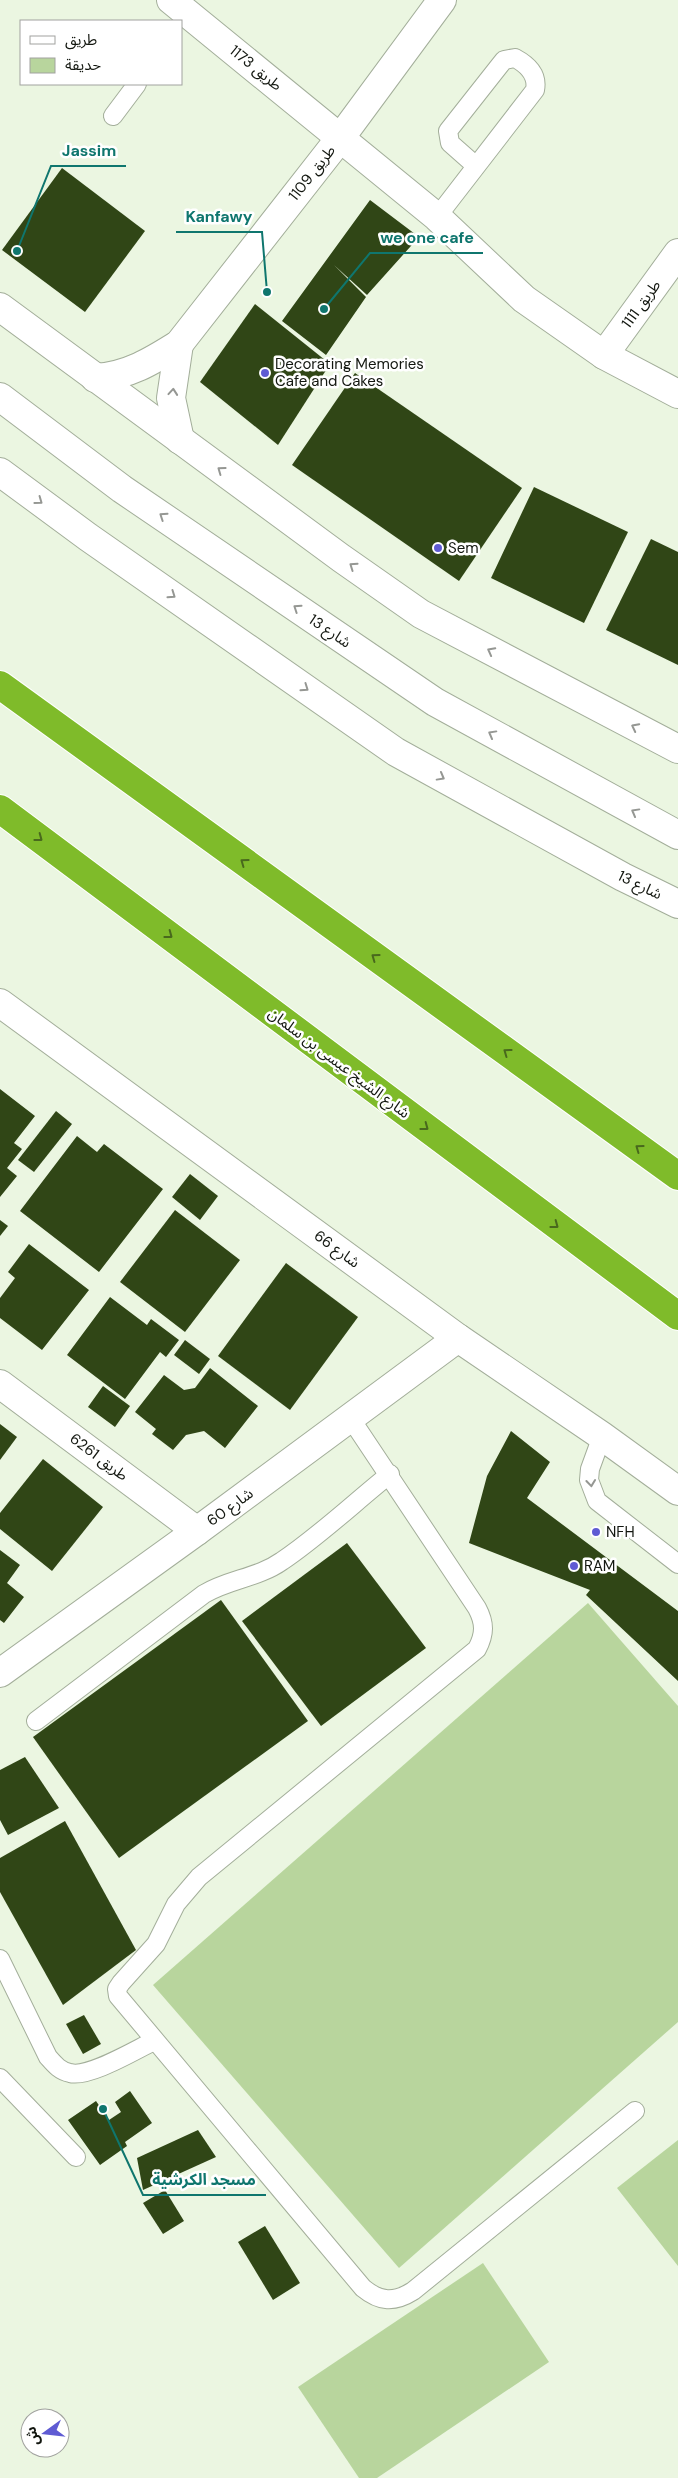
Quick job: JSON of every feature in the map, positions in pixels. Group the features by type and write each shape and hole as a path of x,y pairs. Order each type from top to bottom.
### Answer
{"highway":[{"path":"0,685 678,1176"},
{"name":"شارع الشيخ عيسى بن سلمان","path":"0,809 678,1316"}],"street":[{"name":"طريق 1109","path":"95,378 116,377 154,360 179,344 341,137 442,0"},
{"name":"طريق 1173","path":"180,13 341,137 437,217 524,299 604,355 678,394"},
{"name":"طريق 1111","path":"604,355 678,253"},
{"path":"0,306 95,378 421,614 678,749"},
{"path":"179,344 172,398 180,440"},
{"name":"شارع 13","path":"0,397 122,489 435,702 678,835"},
{"name":"شارع 13","path":"0,472 88,537 396,752 623,878 678,904"},
{"name":"شارع 66","path":"0,1003 458,1338 602,1436 678,1491"},
{"name":"شارع 60","path":"0,1672 351,1419 458,1338"},
{"name":"طريق 6261","path":"0,1384 197,1531"}],"lane":[{"path":"437,217 535,90 536,79 533,74 515,58 504,60 448,131 450,143 476,166"},
{"path":"113,116 136,85"},
{"path":"351,1419 390,1474 477,1608 482,1617 482,1639 477,1649 199,1877 176,1904 156,1944 117,1989 118,1996 121,2003 363,2288 374,2297 387,2301 401,2299 413,2291 635,2111"},
{"path":"602,1436 590,1469 589,1480 597,1501 678,1564"},
{"path":"36,1721 204,1594 230,1580 249,1577 282,1561 390,1474"},
{"path":"0,1959 48,2057 58,2068 72,2074 86,2073 154,2041"},
{"path":"0,2078 76,2157"}],"green space":[{"path":"588,1603 678,1706 678,2022 399,2268 153,1985"},
{"path":"678,2140 678,2266 617,2188"},
{"path":"483,2263 549,2362 377,2478 359,2478 298,2387"}],"building":[{"path":"62,168 145,231 85,312 2,250"},
{"path":"370,200 419,237 367,295 334,265 366,297 326,355 282,321"},
{"name":"Decorating Memories Cafe and Cakes","path":"255,304 330,364 278,445 200,382"},
{"path":"355,373 522,488 459,581 292,465"},
{"path":"534,487 628,532 584,623 491,578"},
{"path":"651,539 678,552 678,665 606,630"},
{"path":"0,1089 35,1116 14,1143 22,1149 7,1168 17,1176 0,1197"},
{"path":"56,1111 72,1124 34,1172 18,1160"},
{"path":"77,1136 97,1152 104,1144 163,1189 99,1272 20,1211"},
{"path":"190,1174 218,1196 200,1220 172,1197"},
{"path":"175,1210 240,1260 185,1332 120,1282"},
{"path":"0,1220 8,1226 0,1236"},
{"path":"29,1244 89,1290 42,1350 0,1318 0,1298 15,1278 8,1272"},
{"path":"286,1263 358,1317 290,1410 218,1356"},
{"path":"110,1297 147,1325 151,1319 179,1340 166,1357 160,1352 125,1399 67,1355"},
{"path":"185,1340 210,1359 199,1374 174,1355"},
{"path":"210,1368 258,1406 225,1448 204,1431 186,1435 173,1450 152,1434 156,1429 135,1412 164,1375 184,1390 195,1388"},
{"path":"103,1386 130,1406 115,1427 88,1407"},
{"path":"0,1424 17,1437 0,1460"},
{"name":"RAM","path":"511,1431 550,1462 527,1498 678,1611 678,1681 586,1595 590,1590 469,1543 487,1476"},
{"path":"43,1459 103,1507 52,1571 0,1529 0,1513"},
{"path":"347,1543 426,1648 321,1726 242,1621"},
{"path":"0,1550 20,1565 7,1583 24,1597 4,1623 0,1620"},
{"path":"221,1600 308,1721 119,1858 33,1737"},
{"path":"25,1757 59,1808 8,1835 0,1820 0,1770"},
{"path":"65,1821 136,1950 63,2005 0,1892 0,1858"},
{"path":"84,2015 101,2044 83,2054 66,2024"},
{"path":"130,2091 152,2123 125,2142 127,2146 100,2165 68,2120 96,2101 109,2120 121,2112 115,2102"},
{"path":"198,2130 216,2157 143,2190 137,2158"},
{"path":"165,2190 184,2221 163,2234 143,2203"},
{"path":"265,2226 300,2283 273,2300 238,2242"}],"place":[{"name":"Jassim","path":"17,251"},
{"name":"Kanfawy","path":"267,292"},
{"name":"we one cafe","path":"324,309"},
{"name":"Decorating Memories Cafe and Cakes","path":"265,373"},
{"name":"Sem","path":"438,548"},
{"name":"NFH","path":"596,1532"},
{"name":"RAM","path":"574,1566"},
{"name":"مسجد الكرشية","path":"103,2109"}]}
